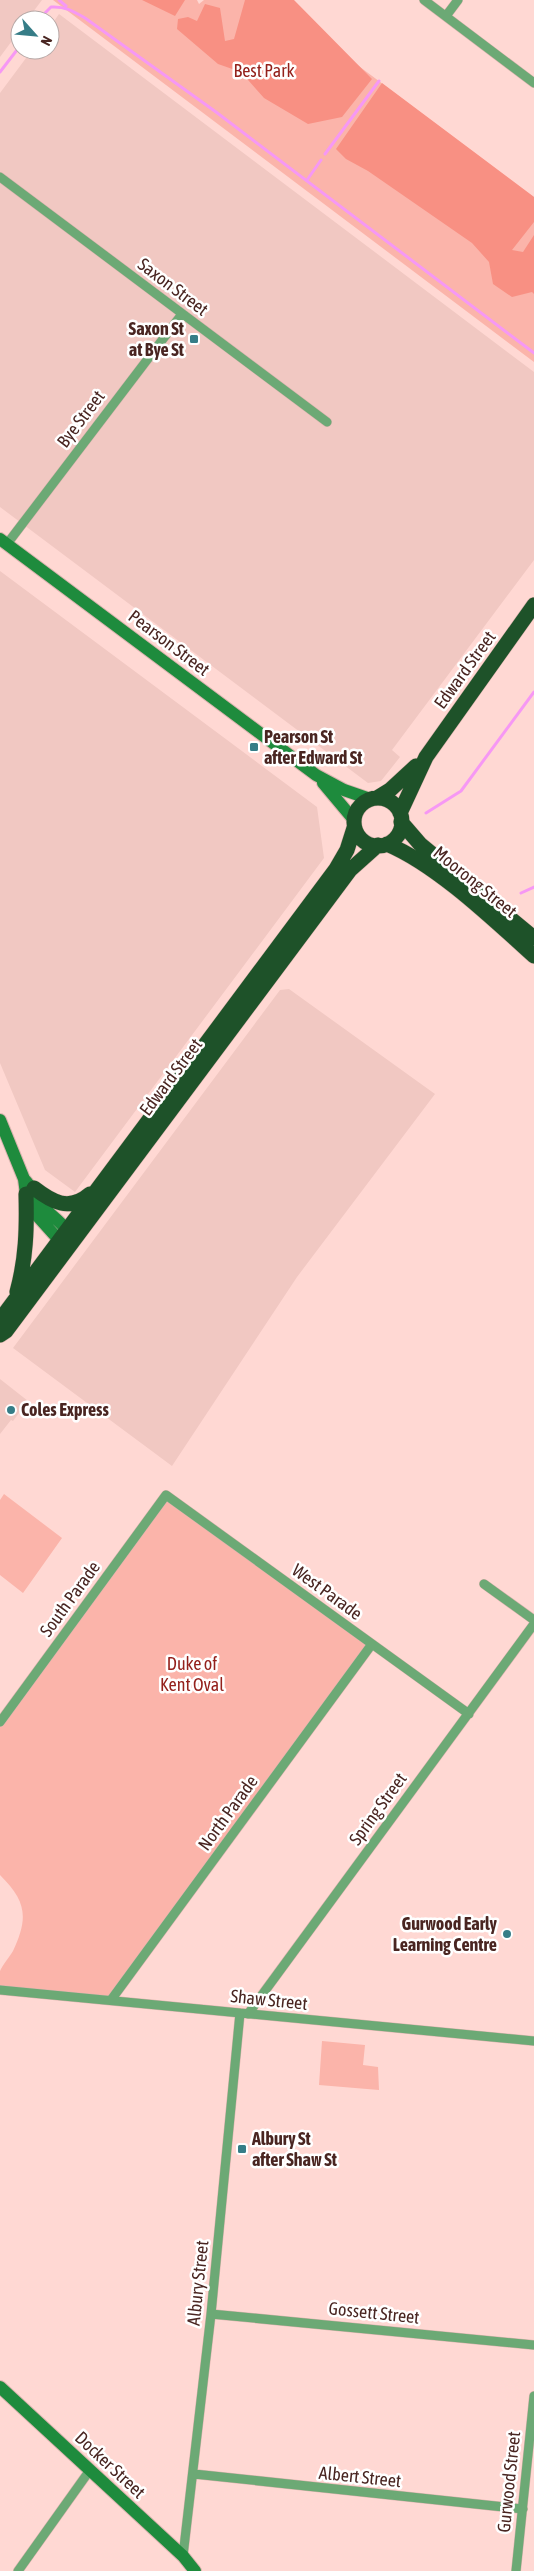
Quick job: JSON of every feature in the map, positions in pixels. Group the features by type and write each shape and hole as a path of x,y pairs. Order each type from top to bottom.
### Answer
{"highway":[{"name":"Edward Street","path":"373,799 401,782 426,757 534,605"},
{"name":"Edward Street","path":"401,818 426,757"},
{"path":"373,799 392,802 401,818 399,832 382,845 364,840 354,824 358,807 373,799"},
{"name":"Moorong Street","path":"401,818 420,844 534,938"},
{"name":"Edward Street","path":"0,1335 6,1331 97,1188 336,869 347,850 354,824"},
{"name":"Edward Street","path":"0,1320 350,870 382,845"},
{"name":"Moorong Street","path":"382,845 422,863 496,922 534,956"},
{"path":"16,1298 25,1263 28,1187 62,1205 77,1202 97,1188"}],"main road":[{"name":"Pearson Street","path":"4,542 316,775 344,790 373,799"},
{"name":"Pearson Street","path":"316,775 354,824"},
{"path":"0,1120 28,1187 32,1210 66,1237"},
{"name":"Docker Street","path":"0,2387 183,2556 195,2571"}],"street":[{"path":"424,0 534,82"},
{"path":"446,16 458,0"},
{"name":"Saxon Street","path":"0,177 327,422"},
{"name":"Bye Street","path":"4,542 182,314"},
{"name":"West Parade","path":"166,1495 469,1714"},
{"name":"South Parade","path":"0,1722 166,1495"},
{"path":"484,1584 534,1622"},
{"name":"Spring Street","path":"244,2014 469,1714 534,1622"},
{"name":"North Parade","path":"111,2000 372,1644"},
{"name":"Shaw Street","path":"0,1990 534,2042"},
{"name":"Albury Street","path":"183,2556 194,2474 244,2014"},
{"name":"Gossett Street","path":"211,2314 534,2345"},
{"name":"Gurwood Street","path":"516,2571 524,2509 534,2396"},
{"path":"18,2571 90,2470"},
{"name":"Albert Street","path":"194,2474 524,2509"}],"shaded area":[{"path":"0,0 42,0 34,10 10,10 10,44 0,57"},
{"path":"60,15 534,372 534,560 392,750 400,757 381,781 368,783 0,507 0,93 25,60 60,60"},
{"path":"0,571 317,807 324,858 75,1192 45,1170 0,1063"},
{"path":"289,989 435,1094 297,1277 172,1466 13,1348 280,990"},
{"name":"Coles Express","path":"0,1379 28,1401 13,1421 11,1420 0,1434"}],"green space":[{"name":"Best Park","path":"53,0 197,0 199,4 204,0 293,0 348,58 534,197 534,362"},
{"path":"142,0 185,0 175,16"},
{"path":"245,0 294,0 372,79 342,117 308,124 264,98 241,72 218,64 177,29 178,19 188,17 197,21 205,4 220,8 225,41 234,39"},
{"path":"382,83 534,197 534,222 512,250 523,252 534,235 534,294 532,292 512,297 493,284 489,262 472,243 368,171 346,159 336,149"},
{"path":"4,1494 62,1538 23,1593 0,1575 0,1500"},
{"name":"Duke of Kent Oval","path":"166,1495 372,1644 111,2000 0,1990 0,1971 13,1951 23,1919 20,1902 9,1884 0,1875 0,1722"},
{"path":"322,2041 365,2045 363,2065 378,2067 379,2090 319,2085"}],"waterway":[{"path":"59,0 66,6"},
{"path":"48,10 51,7 65,8 85,18 216,112 534,353"},
{"path":"0,72 10,59"},
{"path":"325,154 379,81"},
{"path":"307,180 321,160"},
{"path":"426,813 461,791 534,692"},
{"path":"521,893 534,887"}],"place":[{"name":"Saxon St at Bye St","path":"194,339"},
{"name":"Pearson St after Edward St","path":"254,747"},
{"name":"Coles Express","path":"11,1410"},
{"name":"Gurwood Early Learning Centre","path":"507,1934"},
{"name":"Albury St after Shaw St","path":"242,2149"}]}
